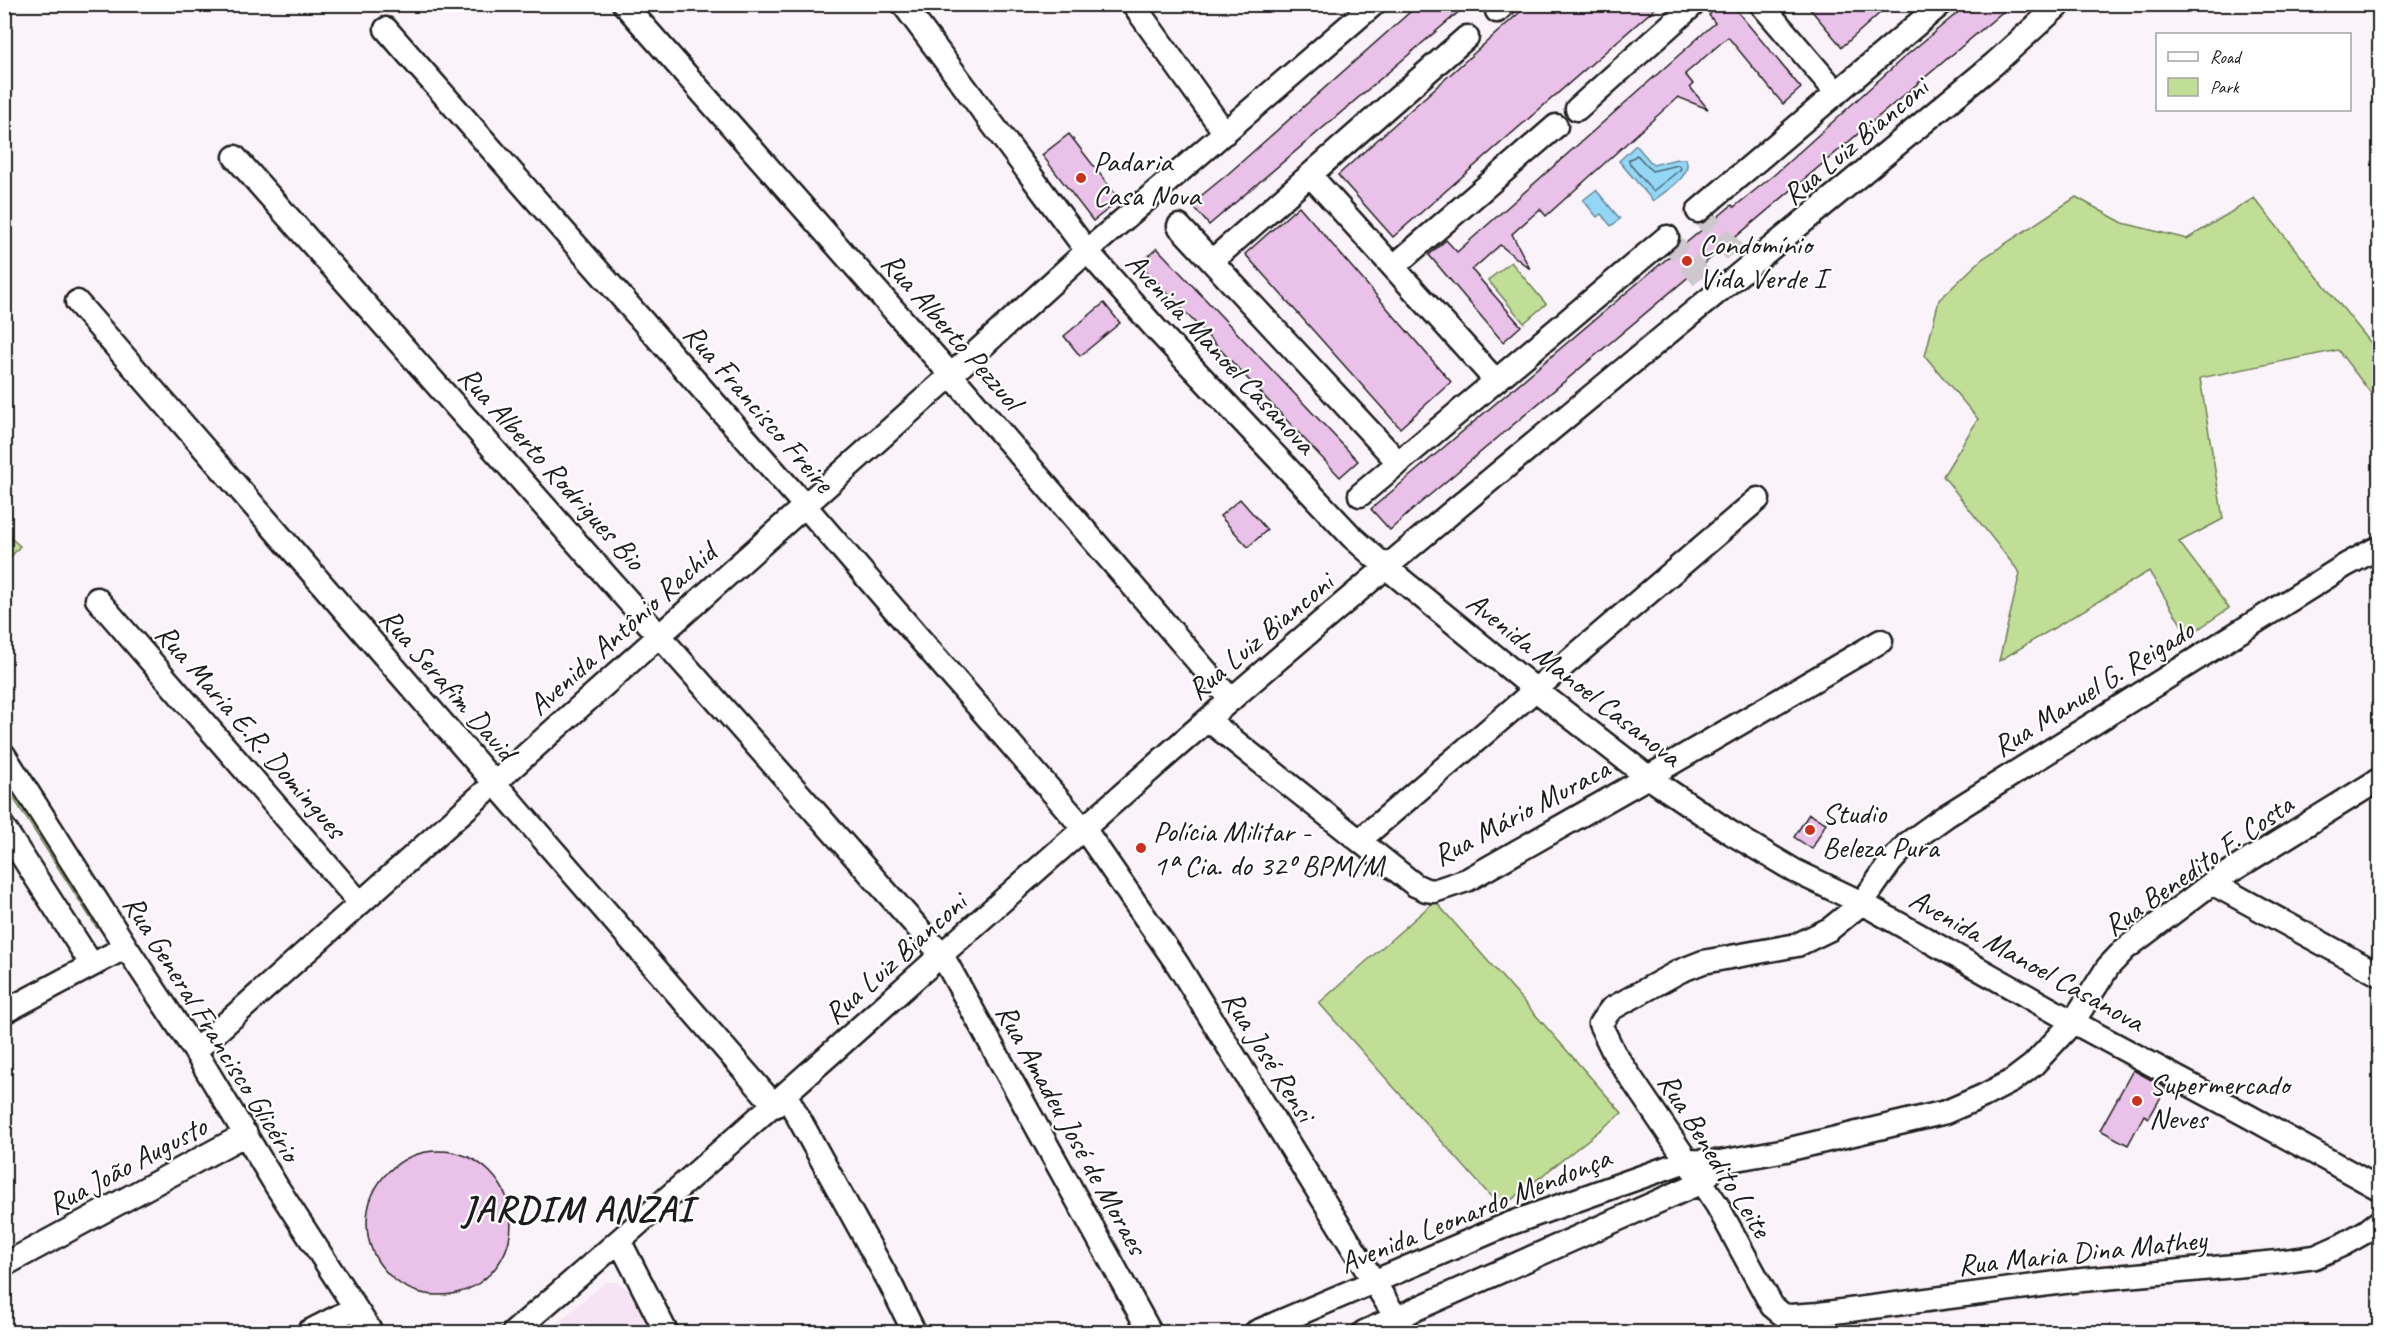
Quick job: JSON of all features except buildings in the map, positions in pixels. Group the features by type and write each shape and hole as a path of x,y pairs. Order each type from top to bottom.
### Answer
{"street":[{"name":"Rua Alberto Pezzuol","path":"624,4 951,375 1231,700"},
{"name":"Avenida Manoel Casanova","path":"903,4 1086,251 1155,328 1352,537 1536,690 1648,777 1731,834 1795,871 1862,903 2073,1022 2250,1116 2379,1189"},
{"path":"1133,4 1225,133"},
{"name":"Avenida Antônio Rachid","path":"195,1051 951,375 1086,251 1374,4"},
{"path":"1577,109 1694,4"},
{"path":"1761,4 1837,93"},
{"name":"Rua Luiz Bianconi","path":"514,1332 620,1242 1208,720 1387,568 1710,286 1994,64 2061,4"},
{"path":"1698,211 1837,93 1934,6"},
{"name":"Rua Francisco Freire","path":"386,28 805,506 1084,830"},
{"path":"1212,261 1467,37"},
{"path":"1394,267 1556,126"},
{"name":"Rua Alberto Rodrigues Bio","path":"235,157 942,955"},
{"path":"1310,175 1496,381"},
{"path":"1179,226 1399,463"},
{"path":"1360,495 1667,237"},
{"name":"Rua Serafim David","path":"77,302 494,783 780,1100 891,1285 914,1332"},
{"path":"1360,840 1758,499"},
{"name":"Rua Manuel G. Reigado","path":"1599,1024 1611,1009 1680,971 1703,962 1797,945 1830,929 1862,903 1890,863 1908,844 1946,816 2346,565 2378,550"},
{"name":"Rua Maria E.R. Domingues","path":"97,599 360,903"},
{"name":"Rua Mário Muraca","path":"1208,720 1415,885 1426,890 1443,889 1467,880 1881,640"},
{"name":"Rua General Francisco Glicério","path":"4,755 195,1051 277,1187 371,1332"},
{"name":"Rua Benedito F. Costa","path":"2073,1022 2108,967 2125,949 2212,884 2379,779"},
{"path":"4,828 92,965"},
{"name":"Rua José Rensi","path":"1084,830 1178,965 1401,1325"},
{"path":"2212,884 2379,975"},
{"path":"4,1012 126,946"},
{"name":"Rua Amadeu José de Moraes","path":"942,955 1150,1332"},
{"name":"Avenida Leonardo Mendonça","path":"1256,1332 1509,1224 1686,1161 1720,1162 1786,1150 1946,1112 2012,1081 2033,1065 2073,1022"},
{"name":"Rua Benedito Leite","path":"1599,1024 1614,1053 1728,1222 1772,1306 1783,1315"},
{"name":"Rua João Augusto","path":"4,1265 246,1134"},
{"name":"Avenida Leonardo Mendonça","path":"1364,1332 1401,1325 1702,1182 1720,1162"},
{"name":"Rua Maria Dina Mathey","path":"1783,1315 1819,1314 2072,1281 2315,1257 2367,1231 2379,1221"},
{"path":"620,1242 666,1332"},
{"path":"309,1332 355,1308"}],"shaded area":[{"path":"605,1282 617,1282 629,1290 651,1332 547,1332"}],"green space":[{"path":"2076,197 2123,223 2187,239 2254,198 2379,353 2379,404 2338,350 2200,378 2223,519 2179,542 2229,608 2188,636 2149,571 1999,661 2020,573 1943,476 1978,419 1925,356 1939,300 1982,259"},
{"path":"1511,262 1546,304 1524,323 1488,280"},
{"path":"5,533 20,546 5,564"},
{"path":"19,782 109,924 97,928 5,785 5,783"},
{"path":"1435,901 1622,1113 1501,1208 1319,1003"}],"water":[{"path":"1636,145 1653,165 1686,159 1687,166 1682,178 1653,201 1619,161"},
{"path":"1596,190 1620,219 1611,226 1601,214 1597,217 1583,200"}],"tunnel":[{"path":"1698,211 1736,254"},
{"path":"1667,237 1702,278"}],"place":[{"name":"Padaria Casa Nova","path":"1081,178"},
{"name":"Condomínio Vida Verde I","path":"1687,261"},
{"name":"Studio Beleza Pura","path":"1810,830"},
{"name":"Polícia Militar - 1ª Cia. do 32º BPM/M","path":"1141,848"},
{"name":"Supermercado Neves","path":"2137,1101"}],"district":[{"name":"JARDIM ANZAI","path":"578,1208"}]}
